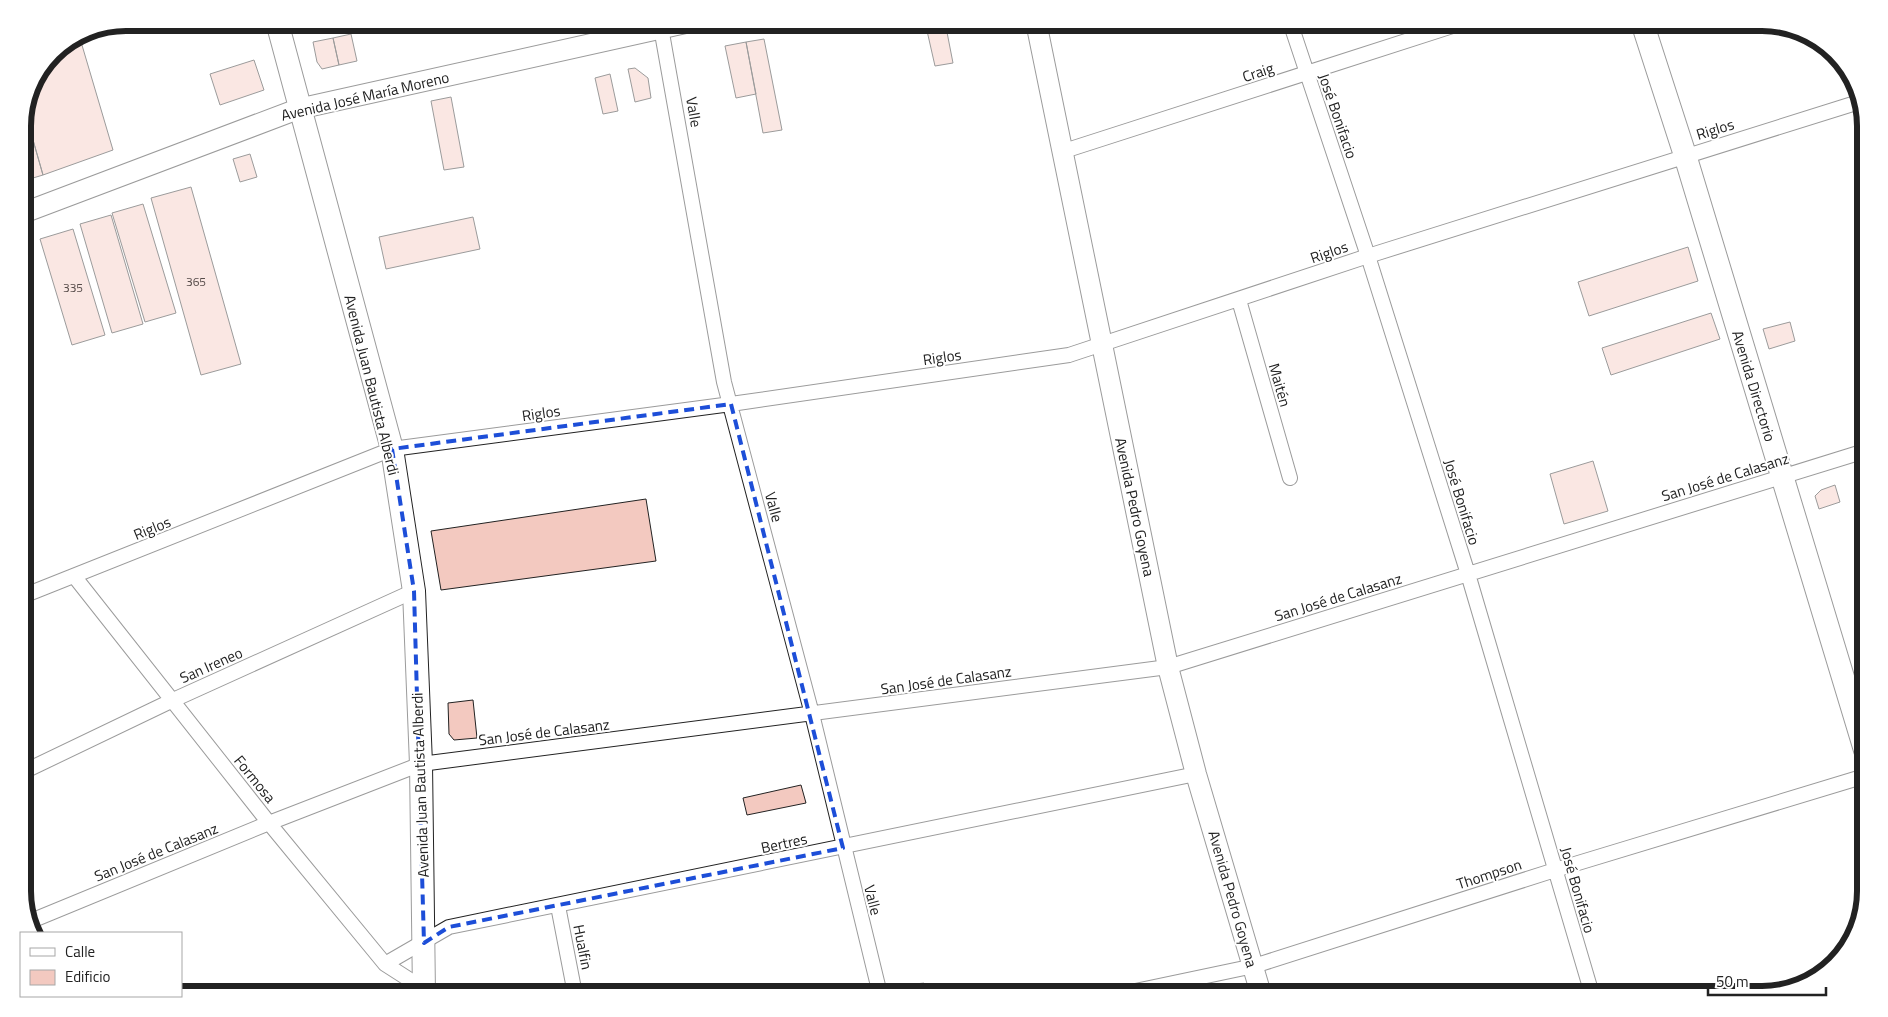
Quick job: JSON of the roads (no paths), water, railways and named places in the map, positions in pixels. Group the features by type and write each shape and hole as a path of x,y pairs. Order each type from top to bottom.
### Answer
{"main road":[{"name":"Avenida Juan Bautista Alberdi","path":"279,31 298,109 392,449 414,591 421,764 424,943 420,986"},
{"name":"Avenida José María Moreno","path":"31,209 298,109 639,31"},
{"name":"Avenida Pedro Goyena","path":"1038,31 1100,344 1168,667 1196,774 1254,966 1258,986"},
{"name":"Avenida Directorio","path":"1645,31 1685,156 1857,721"}],"street":[{"name":"Valle","path":"662,31 724,382 812,714 878,986"},
{"name":"José Bonifacio","path":"1293,31 1368,256 1468,574 1590,986"},
{"name":"Craig","path":"1061,152 1438,31"},
{"name":"Riglos","path":"31,593 392,449 731,404 1069,355 1368,256 1854,104"},
{"name":"Maitén","path":"1239,300 1290,478"},
{"name":"San José de Calasanz","path":"36,919 269,823 421,764 1168,667 1857,453"},
{"name":"Formosa","path":"74,576 269,823 385,964 411,986"},
{"name":"San Ireneo","path":"31,768 171,701 414,591"},
{"name":"Bertres","path":"385,964 449,927 843,848 1196,774"},
{"name":"Thompson","path":"1159,986 1254,966 1555,870 1857,779"},
{"name":"Hualfin","path":"558,906 574,986"}]}
